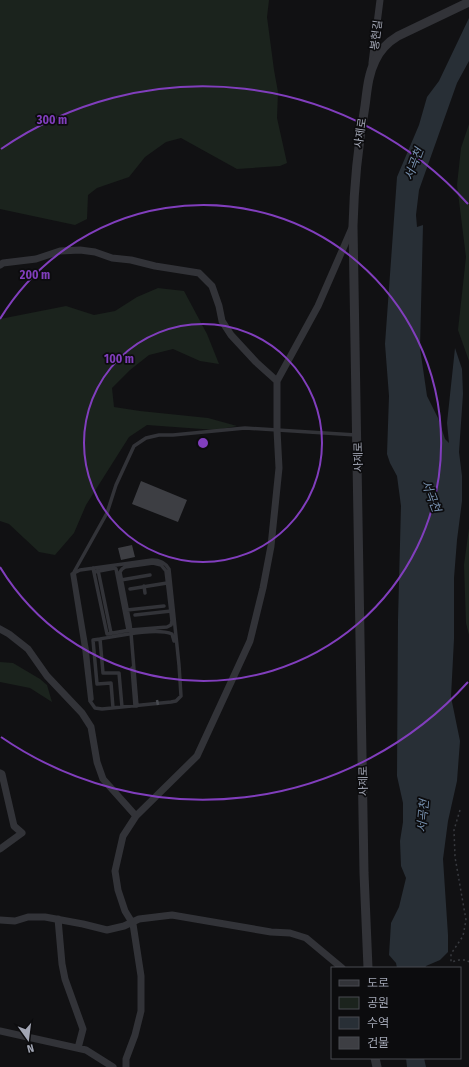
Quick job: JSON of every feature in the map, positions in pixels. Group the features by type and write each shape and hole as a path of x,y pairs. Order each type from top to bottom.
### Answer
{"street":[{"name":"봉현길","path":"371,70 380,0"},
{"name":"사제로","path":"368,967 364,872 358,435 353,226 358,154 371,70 374,62 383,49 398,36 469,2"},
{"path":"126,1067 126,1059 135,1035 141,1011 141,976 132,922 125,911 118,890 116,871 123,836 136,816 197,756 250,640 263,588 271,546 279,468 277,381 318,306 353,226"},
{"path":"1,262 36,259 60,251 80,250 155,266 199,272 212,286 220,306 222,321 231,335 256,362 277,381"},
{"path":"0,629 28,649 47,676 82,713 91,727 97,762 103,779 136,816"},
{"path":"0,773 2,774 14,826 22,833 0,849"},
{"path":"0,920 15,921 28,917 45,917 107,930 139,919 172,915 271,932 290,933 306,938 341,967"},
{"path":"58,920 62,964 65,979 83,1029 78,1048"},
{"path":"0,1031 86,1050 113,1067"}],"lane":[{"path":"113,708 111,683 97,684 93,640 130,632 165,632 172,634 174,639 179,692 178,697 170,701 113,708 98,708 93,706 90,701 73,573 104,519 116,484 134,446 146,438 159,435 245,428 358,435"},
{"path":"96,570 156,560 166,564 169,569 181,694 180,698 174,702 136,705"},
{"path":"96,570 111,634 130,632 167,627 171,623 171,611 165,569 161,564 157,563 123,568 120,572 130,632 136,705"},
{"path":"73,573 80,570 115,568 130,632"},
{"path":"143,570 144,576"},
{"path":"122,580 150,575"},
{"path":"130,589 167,583"},
{"path":"144,586 145,593"},
{"path":"127,610 155,605 164,606"},
{"path":"135,615 171,611"},
{"path":"149,613 150,618"},
{"path":"100,639 103,673 119,673 122,707"}],"path":[{"path":"460,810 454,830 455,857 466,920 463,936 450,954 451,962 467,960 469,962"}],"green space":[{"path":"0,0 269,0 267,17 278,92 277,118 287,163 280,166 237,169 181,138 166,142 145,157 129,177 97,188 88,195 87,219 75,225 0,209"},
{"path":"469,124 469,361 458,330 466,257 457,185 461,148"},
{"path":"158,288 184,291 207,334 219,364 200,361 173,349 149,355 130,370 112,388 114,407 208,418 237,426 216,430 147,425 129,437 86,505 74,533 55,555 39,552 9,524 0,521 0,319 66,306 94,315 115,311 137,297"},
{"path":"469,528 469,635 466,623 464,565"},
{"path":"0,662 13,663 40,679 47,685 52,702 30,688 0,682"}],"water":[{"name":"서곡천","path":"469,18 469,61 457,83 419,190 416,215 417,227 423,225 420,348 427,396 438,418 445,439 449,443 447,423 455,348 462,369 463,394 459,452 462,476 462,501 454,578 454,639 451,697 460,741 457,781 448,821 443,859 448,952 440,960 426,967 397,967 396,963 389,955 391,923 399,907 406,878 401,866 400,841 403,822 403,803 397,776 398,620 401,506 397,476 387,454 389,396 385,344 397,177 419,125 427,97 439,81"},
{"path":"406,1059 424,1059 426,1067 407,1067"}],"building":[{"path":"141,481 187,500 178,522 132,504"},
{"path":"132,545 135,557 121,560 118,548"}],"railway":[{"path":"157,700 158,705"}]}
